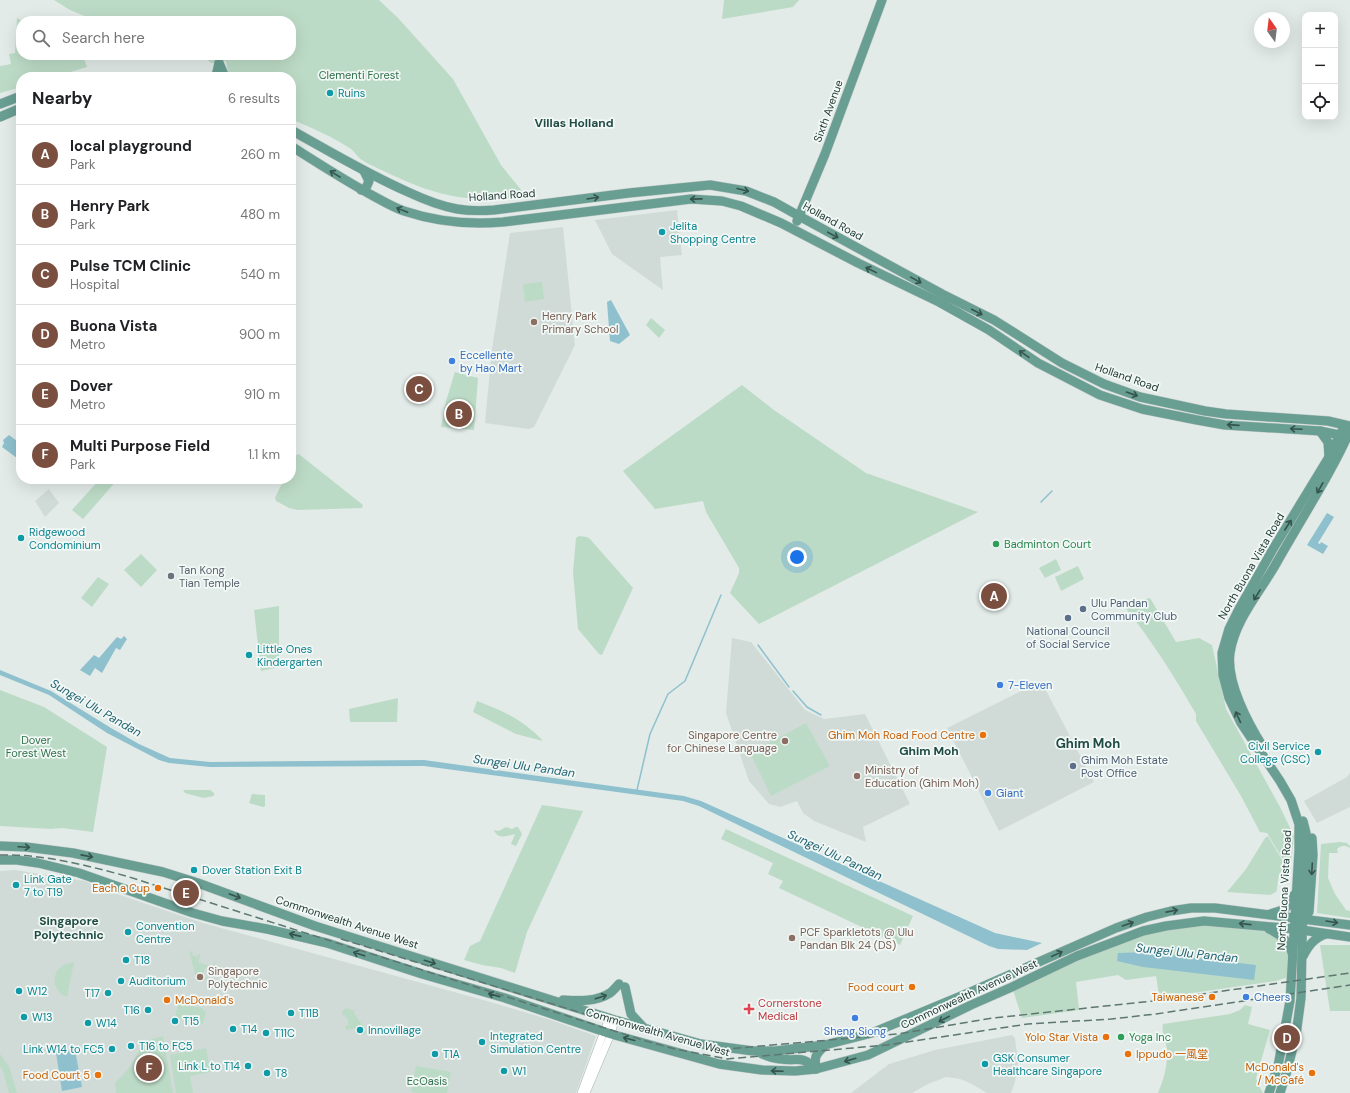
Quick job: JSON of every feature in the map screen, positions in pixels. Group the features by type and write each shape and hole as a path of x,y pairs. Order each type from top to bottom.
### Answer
{"main road":[{"name":"Sixth Avenue","path":"794,230 809,195 882,0"},
{"path":"218,72 219,63 223,72"},
{"path":"0,104 16,98"},
{"path":"0,117 16,110"},
{"name":"Holland Road","path":"296,133 364,172 385,182 445,206 474,211 710,185 746,191 784,206 799,216 942,294 994,320 1062,363 1104,384 1140,397 1205,411 1226,414 1328,421 1347,432"},
{"path":"296,149 361,190 403,211 428,218 472,224 503,222 679,200 704,199 722,201 741,206 794,230 939,302 989,330 1038,363 1100,395 1142,409 1225,425 1347,432"},
{"path":"361,190 366,188 369,181 364,172"},
{"path":"376,198 375,187 379,182 385,182"},
{"path":"657,190 672,194 679,200"},
{"path":"784,206 790,207 798,205 809,195"},
{"path":"420,197 425,203 446,212 463,215 494,217 503,222"},
{"path":"1320,431 1328,442 1334,456 1350,446"},
{"name":"North Buona Vista Road","path":"1299,919 1309,912 1313,855 1310,833 1304,826 1297,803 1261,743 1237,695 1231,674 1230,654 1236,631 1246,612 1278,562 1347,432"},
{"name":"North Buona Vista Road","path":"1269,1093 1278,1066 1287,1022 1297,958 1299,930 1297,884 1300,837 1299,824 1296,811 1291,800 1241,723 1230,698 1223,675 1222,653 1229,629 1272,549 1334,456"},
{"name":"Commonwealth Avenue West","path":"0,846 26,847 73,853 163,872 198,883 315,926 612,1019 701,1044 753,1051 775,1051 825,1046 872,1033 1000,980 1094,937 1153,915 1172,911 1201,908 1350,925"},
{"name":"Commonwealth Avenue West","path":"0,860 17,860 38,863 79,873 192,913 222,921 267,928 320,941 422,974 505,998 608,1032 719,1064 782,1071 816,1069 868,1055 1077,956 1143,931 1182,923 1204,921 1328,933 1350,937"},
{"path":"1266,915 1280,911 1290,904 1297,884"},
{"path":"1264,927 1286,939 1297,958 1310,943 1320,936 1328,933"},
{"path":"363,941 381,949 385,955 385,962"},
{"path":"393,950 391,960 396,965"},
{"name":"North Buona Vista Road","path":"1280,1093 1287,1071 1298,1023 1301,998 1297,958"},
{"path":"551,1000 593,999 608,994 622,986 631,1014 644,1028"},
{"path":"816,1069 816,1056 825,1046"},
{"path":"753,1051 778,1059 804,1060 816,1069"}],"street":[{"path":"586,1093 612,1019"},
{"path":"581,1093 608,1032"}],"shaded area":[{"path":"677,210 682,255 660,257 663,290 612,254 595,220"},
{"name":"Henry Park Primary School","path":"563,227 575,345 534,427 529,429 485,423 492,349 510,233"},
{"path":"49,489 59,503 45,517 35,501"},
{"path":"732,638 751,642 805,710 824,719 865,714 910,804 863,827 866,842 814,821 803,813 797,801 780,807 769,804 749,781 726,713"},
{"path":"1041,681 1094,782 999,831 947,728"},
{"path":"1350,773 1350,807 1317,823 1304,801 1347,777"},
{"name":"Singapore Polytechnic","path":"15,870 85,881 108,891 203,923 487,1001 551,1020 596,1036 576,1093 0,1093 0,871"},
{"path":"1012,1035 1015,1038 1018,1062 1015,1082 1011,1093 987,1093 960,1079 946,1077 928,1084 912,1093 851,1093 889,1064 935,1050"}],"green space":[{"name":"Clementi Forest","path":"54,0 379,0 398,18 453,79 501,165 526,196 489,199 458,197 442,194 410,183 369,164 361,159 351,149 296,121 296,72 228,72 226,61 211,63 208,60 296,60 296,16 85,16 70,10"},
{"path":"724,0 799,0 793,7 722,19"},
{"path":"16,36 16,60 85,60 87,67 70,72 16,72 16,88 0,93 0,66 11,64 9,54 15,53"},
{"path":"542,282 544,299 525,302 523,284"},
{"path":"651,318 665,330 659,338 646,325"},
{"path":"455,372 478,378 474,430 441,427 446,401"},
{"path":"742,385 774,410 866,473 978,512 759,624 730,593 739,573 739,568 706,512 703,501 655,509 623,471"},
{"path":"296,455 300,455 363,505 362,508 298,510 289,508 276,501 275,498 282,484 296,484"},
{"path":"95,484 114,484 83,519 72,510"},
{"path":"579,536 590,539 633,588 602,655 599,654 578,629 573,572 576,538"},
{"path":"141,554 157,570 141,587 124,570"},
{"path":"1056,559 1061,570 1045,578 1039,568"},
{"path":"1078,566 1084,579 1061,591 1055,577"},
{"path":"98,577 109,584 92,607 81,598"},
{"path":"1150,598 1176,642 1199,638 1212,645 1226,709 1280,807 1294,836 1290,871 1267,833 1260,832 1241,796 1196,721 1196,714 1171,672 1153,644 1123,605"},
{"path":"279,606 279,667 261,671 254,610"},
{"name":"Dover Forest West","path":"0,690 44,707 107,747 93,832 62,828 51,829 0,826"},
{"path":"398,698 397,722 350,722 349,709"},
{"path":"477,701 513,717 528,727 543,741 516,734 473,712"},
{"path":"806,723 830,766 771,796 750,753"},
{"path":"183,790 210,790 214,793 214,796 203,798 185,793"},
{"path":"252,794 265,795 265,806 263,807 249,803"},
{"path":"542,805 583,811 527,932 515,973 501,968 464,960 470,946 480,941"},
{"path":"506,827 512,829 518,827 522,834 516,846 511,844 515,834 500,836 494,830 499,831"},
{"path":"726,829 913,916 900,945 779,888 783,881 768,874 773,863 721,839"},
{"path":"1268,836 1284,863 1283,870 1278,877 1276,892 1270,895 1227,892 1246,869 1265,838"},
{"path":"1340,842 1347,843 1350,848 1342,846 1337,849 1338,853 1329,853 1328,878 1335,894 1346,910 1350,911 1350,918 1317,913 1321,844"},
{"path":"1182,923 1264,927 1285,939 1292,976 1276,981 1158,998 1159,995 1156,976 1126,980 1118,975 1076,982 1079,1010 1022,1018 1012,987 1077,956"},
{"path":"1320,945 1350,945 1350,1011 1330,1011"},
{"path":"189,951 193,952 192,955 197,957 201,954 198,962 212,967 217,960 212,970 205,968 202,976 209,978 202,981 200,975 197,975 199,981 197,981"},
{"path":"74,962 67,997 61,994 58,990 55,977 56,973 62,966"},
{"path":"178,1004 203,1008 203,1010 206,1011 203,1024 175,1018"},
{"path":"1245,1005 1252,1007 1248,1024 1270,1030 1256,1078 1263,1093 1158,1093 1164,1077 1167,1060 1167,1049 1163,1033 1163,1024 1230,1014 1240,1010"},
{"path":"346,1008 355,1011 354,1013 367,1032 363,1035 362,1033 359,1033 358,1028 346,1030 345,1026 349,1025 345,1015 343,1016 342,1011"},
{"path":"163,1036 173,1093 116,1093 115,1083 132,1064 142,1042"},
{"path":"206,1048 211,1072 190,1076 193,1093 176,1093 170,1055"},
{"path":"0,1054 9,1066 17,1093 9,1093 3,1071 0,1066"},
{"name":"EcOasis","path":"416,1066 451,1072 447,1093 411,1092"}],"water":[{"path":"611,300 630,335 619,344 610,341 607,302"},
{"path":"9,435 16,440 16,457 2,447 4,443 3,440"},
{"path":"1327,513 1334,517 1318,543 1320,544 1321,542 1328,546 1323,554 1307,545"},
{"path":"124,636 127,639 120,650 116,648 102,673 95,668 90,676 80,670 94,655 99,658 117,637 121,639"},
{"path":"0,670 51,691 139,744 170,758 210,762 424,760 684,796 701,801 995,933 1042,943 1027,950 998,949 989,946 699,806 683,801 424,766 210,767 169,763 159,760 107,733 49,695 0,675"},
{"path":"1146,952 1256,965 1254,980 1143,967 1117,961 1118,953"},
{"path":"75,1050 82,1087 62,1091 56,1053"}],"waterway":[{"path":"1041,502 1052,491"},
{"path":"637,790 650,734 668,694 685,681 721,595"},
{"path":"758,645 789,687"},
{"path":"793,691 807,707 821,715"}],"railway":[{"path":"0,855 48,858 126,876 646,1041 675,1049 727,1059 887,1045 1028,1024 1111,1019 1156,1014 1350,985"},
{"path":"341,939 650,1034 727,1049 898,1034 993,1018 1153,1001 1350,973"}],"place":[{"name":"Ruins","path":"330,93"},
{"name":"Jelita Shopping Centre","path":"662,232"},
{"name":"Henry Park Primary School","path":"534,322"},
{"name":"Eccellente by Hao Mart","path":"452,361"},
{"name":"Pulse TCM Clinic","path":"419,389"},
{"name":"Henry Park","path":"459,414"},
{"name":"Ridgewood Condominium","path":"21,538"},
{"name":"Badminton Court","path":"996,544"},
{"name":"Tan Kong Tian Temple","path":"171,576"},
{"name":"local playground","path":"994,596"},
{"name":"Ulu Pandan Community Club","path":"1083,609"},
{"name":"National Council of Social Service","path":"1068,618"},
{"name":"Little Ones Kindergarten","path":"249,655"},
{"name":"7-Eleven","path":"1000,685"},
{"name":"Ghim Moh Road Food Centre","path":"983,735"},
{"name":"Singapore Centre for Chinese Language","path":"785,741"},
{"name":"Civil Service College (CSC)","path":"1318,752"},
{"name":"Ghim Moh Estate Post Office","path":"1073,766"},
{"name":"Ministry of Education (Ghim Moh)","path":"857,776"},
{"name":"Giant","path":"988,793"},
{"name":"Dover Station Exit B","path":"194,870"},
{"name":"Link Gate 7 to T19","path":"16,885"},
{"name":"Each a Cup","path":"158,888"},
{"name":"Dover","path":"186,893"},
{"name":"Convention Centre","path":"128,932"},
{"name":"PCF Sparkletots @ Ulu Pandan Blk 24 (DS)","path":"792,938"},
{"name":"T18","path":"126,960"},
{"name":"Singapore Polytechnic","path":"200,977"},
{"name":"Auditorium","path":"121,981"},
{"name":"Food court","path":"912,987"},
{"name":"W12","path":"19,991"},
{"name":"T17","path":"108,993"},
{"name":"Taiwanese","path":"1212,997"},
{"name":"Cheers","path":"1246,997"},
{"name":"McDonald's","path":"167,1000"},
{"name":"Cornerstone Medical","path":"749,1009"},
{"name":"T16","path":"148,1010"},
{"name":"T11B","path":"291,1013"},
{"name":"W13","path":"24,1017"},
{"name":"Sheng Siong","path":"855,1018"},
{"name":"T15","path":"175,1021"},
{"name":"W14","path":"88,1023"},
{"name":"T14","path":"233,1029"},
{"name":"Innovillage","path":"360,1030"},
{"name":"T11C","path":"266,1033"},
{"name":"Yolo Star Vista","path":"1106,1037"},
{"name":"Yoga Inc","path":"1121,1037"},
{"name":"Buona Vista","path":"1287,1038"},
{"name":"Integrated Simulation Centre","path":"482,1042"},
{"name":"T16 to FC5","path":"131,1046"},
{"name":"Link W14 to FC5","path":"112,1049"},
{"name":"T1A","path":"435,1054"},
{"name":"Ippudo 一風堂","path":"1128,1054"},
{"name":"GSK Consumer Healthcare Singapore","path":"985,1064"},
{"name":"Link L to T14","path":"248,1066"},
{"name":"Multi Purpose Field","path":"149,1068"},
{"name":"W1","path":"504,1071"},
{"name":"T8","path":"267,1073"},
{"name":"McDonald's / McCafé","path":"1312,1073"},
{"name":"Food Court 5","path":"98,1075"}],"district":[{"name":"Villas Holland","path":"574,123"},
{"name":"Ghim Moh","path":"1088,743"},
{"name":"Ghim Moh","path":"929,751"},
{"name":"Singapore Polytechnic","path":"69,928"}],"water label":[{"name":"Sungei Ulu Pandan","path":"96,708"},
{"name":"Sungei Ulu Pandan","path":"524,766"},
{"name":"Sungei Ulu Pandan","path":"835,855"},
{"name":"Sungei Ulu Pandan","path":"1187,953"}]}
